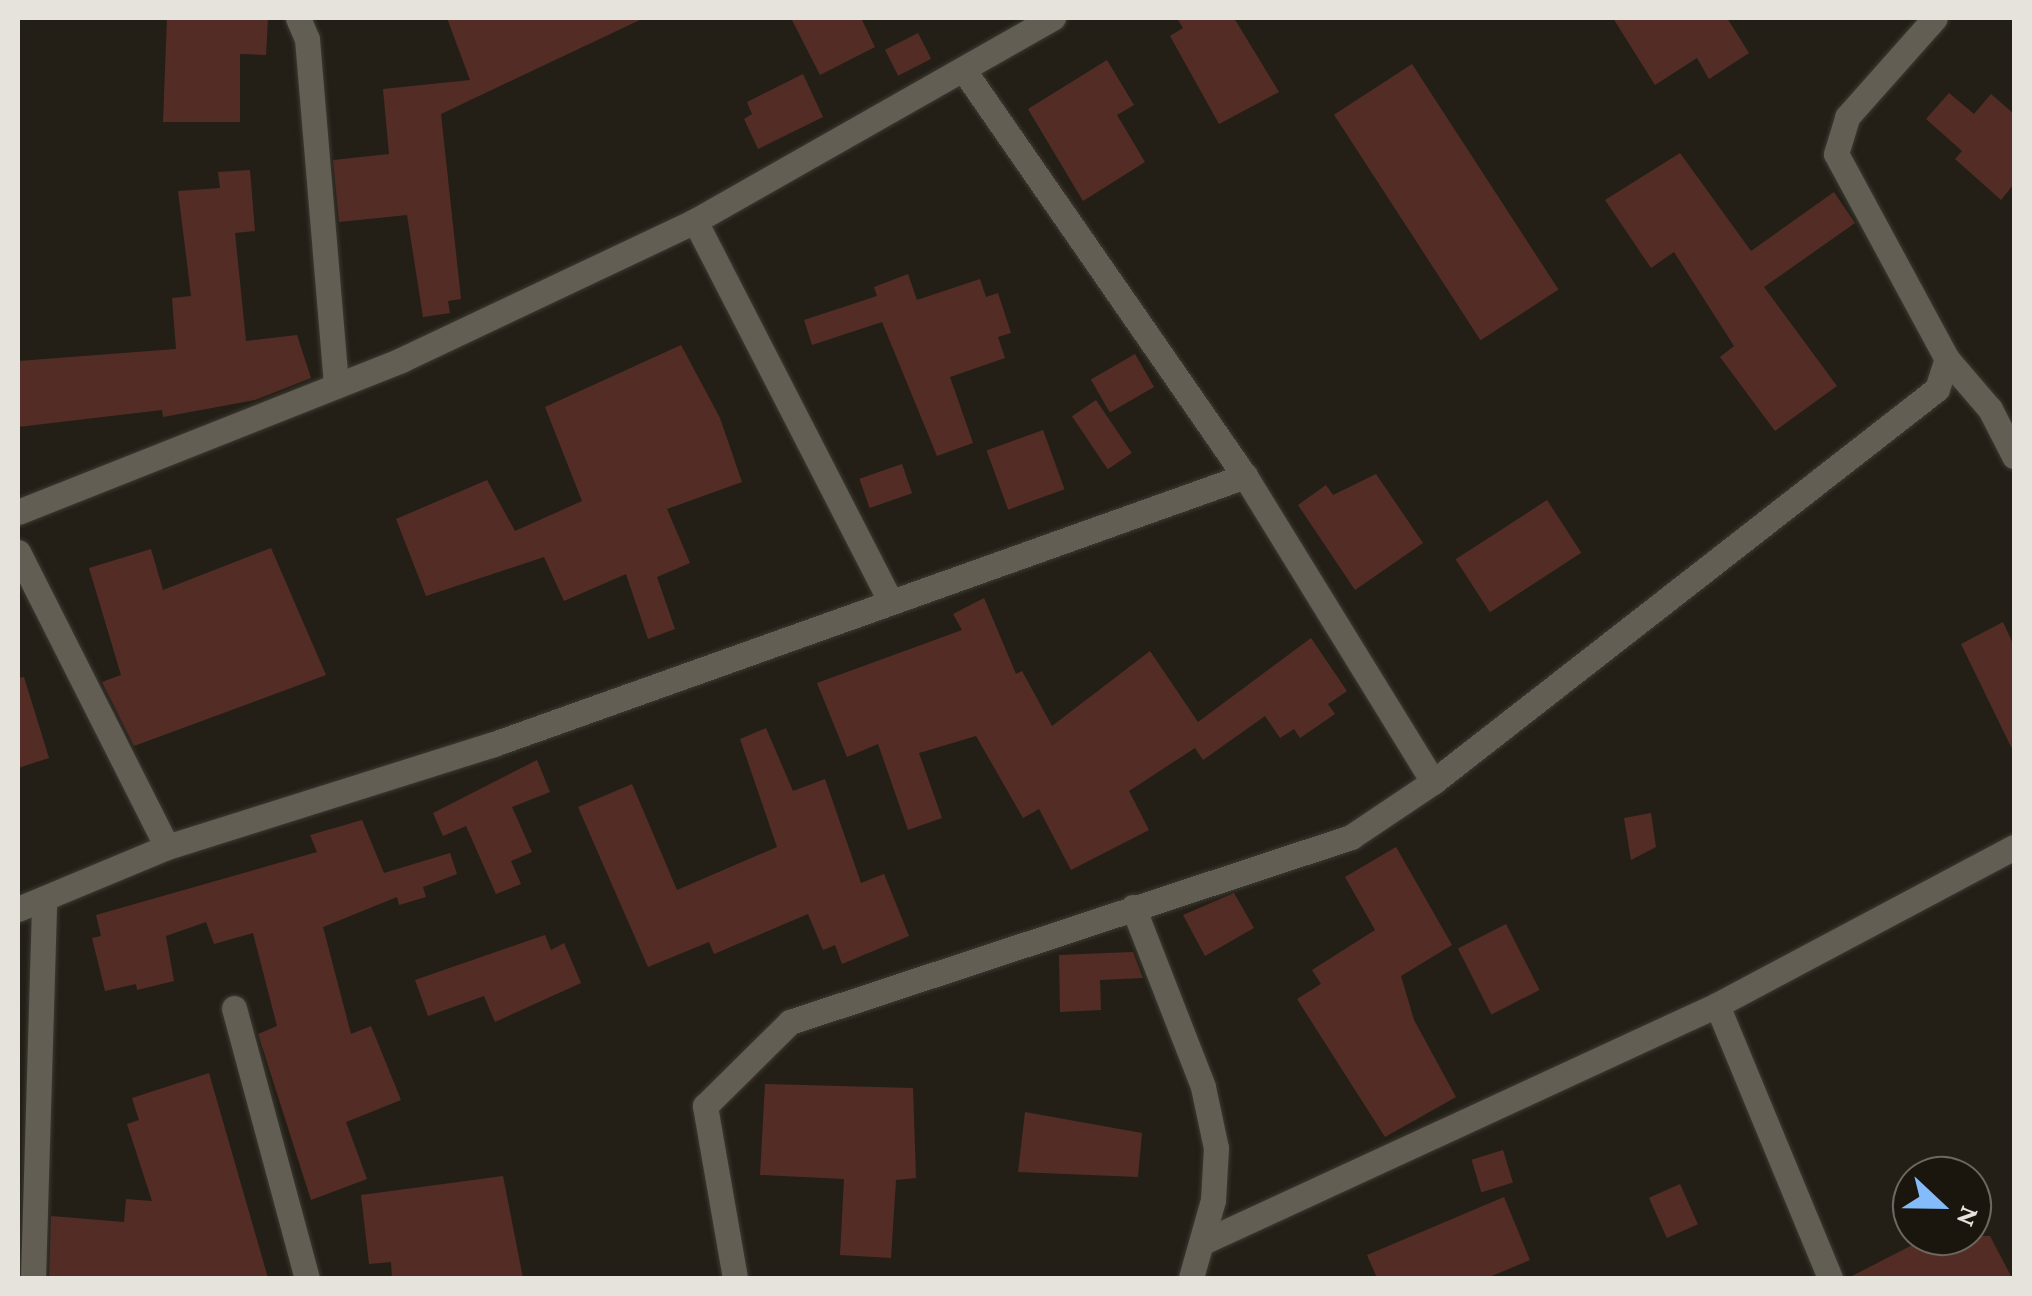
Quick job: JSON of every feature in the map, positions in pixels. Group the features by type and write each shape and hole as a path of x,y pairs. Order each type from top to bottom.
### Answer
{"street":[{"path":"298,18 307,39 336,386"},
{"path":"18,512 336,386 695,221 965,72 1053,18"},
{"path":"1936,18 1847,117 1836,154 1947,359 1990,410 2014,456"},
{"path":"965,72 1245,476 1433,782"},
{"path":"695,221 889,599"},
{"path":"736,1278 705,1106 790,1022 1351,836 1433,782 1937,390 1947,359"},
{"path":"18,909 44,904 167,847 491,745 889,599 1245,476"},
{"path":"18,552 167,847"},
{"path":"1201,1243 1718,1005 2014,847"},
{"path":"33,1278 44,904"},
{"path":"1133,907 1203,1087 1216,1148 1201,1243 1191,1278"},
{"path":"1718,1005 1830,1278"},
{"path":"234,1008 307,1278"}],"building":[{"path":"167,18 268,18 266,55 240,54 240,122 163,122"},
{"path":"447,18 644,18 441,114 461,299 448,301 450,313 423,317 407,215 339,222 333,160 389,154 383,89 470,80"},
{"path":"791,18 861,18 875,47 820,75"},
{"path":"1177,18 1234,18 1279,92 1219,124 1170,36 1183,28"},
{"path":"1613,18 1727,18 1749,53 1709,79 1697,58 1655,85"},
{"path":"918,33 931,59 898,76 885,50"},
{"path":"1107,60 1134,105 1117,115 1145,162 1083,201 1028,109"},
{"path":"1412,64 1559,290 1481,340 1334,115"},
{"path":"803,74 823,117 758,149 744,119 752,114 747,102"},
{"path":"1949,93 1974,114 1991,94 2014,114 2014,184 2001,200 1955,159 1962,151 1926,119"},
{"path":"1680,153 1751,251 1834,192 1855,223 1764,287 1837,386 1775,431 1720,357 1734,346 1674,252 1651,268 1605,200"},
{"path":"250,170 255,231 235,233 246,341 297,335 311,378 255,400 163,417 162,410 18,427 18,361 176,349 172,298 191,296 178,191 220,188 218,172"},
{"path":"908,274 917,300 980,279 986,297 998,293 1011,333 998,337 1005,358 950,377 973,443 937,456 882,322 812,345 804,320 877,296 874,287"},
{"path":"681,345 720,418 742,482 667,509 690,563 657,577 675,629 648,639 626,574 564,601 544,557 426,596 396,519 487,480 515,531 582,501 545,407"},
{"path":"1135,354 1154,387 1110,412 1091,380"},
{"path":"1096,400 1132,453 1108,469 1072,416"},
{"path":"1043,430 1065,489 1008,510 987,451"},
{"path":"902,464 912,493 870,508 859,479"},
{"path":"1376,474 1423,543 1355,590 1298,505 1326,485 1333,495"},
{"path":"1547,500 1581,553 1490,612 1456,559"},
{"path":"271,548 326,675 134,746 102,682 121,675 89,568 151,549 163,590"},
{"path":"984,598 1016,674 1022,671 1052,726 1150,651 1198,722 1311,638 1347,691 1328,704 1335,714 1300,738 1294,729 1280,738 1265,716 1203,760 1195,748 1129,791 1149,830 1071,870 1039,809 1023,818 976,736 919,753 942,818 908,830 878,744 847,757 817,683 962,630 953,614"},
{"path":"2003,622 2014,646 2014,753 1961,644"},
{"path":"24,677 49,758 18,768 18,678"},
{"path":"766,728 793,791 825,779 861,883 884,874 909,936 842,964 835,945 823,950 808,914 714,954 709,942 648,967 578,807 632,784 677,890 777,847 740,739"},
{"path":"537,760 550,792 512,807 532,852 511,861 521,884 496,894 466,826 443,836 433,813"},
{"path":"1651,813 1656,847 1631,860 1624,818"},
{"path":"362,820 384,873 450,853 457,874 423,887 426,897 399,905 397,897 323,927 351,1034 371,1026 401,1100 346,1122 367,1179 311,1200 258,1034 277,1026 253,933 214,944 206,922 166,936 174,981 137,990 136,984 105,991 92,938 101,936 96,915 317,852 310,835"},
{"path":"1396,847 1452,945 1401,976 1414,1020 1456,1097 1385,1137 1297,999 1321,984 1312,970 1375,930 1345,877"},
{"path":"1234,893 1254,928 1205,956 1183,915"},
{"path":"1506,924 1540,990 1491,1014 1458,949"},
{"path":"545,935 551,950 564,943 581,983 495,1022 484,996 428,1016 415,980"},
{"path":"1133,952 1143,978 1100,980 1101,1010 1060,1012 1059,955"},
{"path":"209,1073 268,1278 49,1278 51,1216 124,1222 126,1199 152,1201 127,1124 139,1120 132,1098"},
{"path":"765,1084 913,1088 916,1178 896,1180 891,1258 840,1255 844,1179 760,1175"},
{"path":"1025,1112 1142,1133 1138,1177 1018,1172"},
{"path":"1503,1150 1513,1183 1481,1192 1471,1160"},
{"path":"503,1176 523,1278 392,1278 391,1262 369,1264 361,1195"},
{"path":"1680,1184 1698,1224 1667,1238 1649,1198"},
{"path":"1504,1197 1530,1260 1487,1278 1377,1278 1367,1255"},
{"path":"1992,1240 2012,1278 1848,1278 1892,1255 1992,1256"}]}
